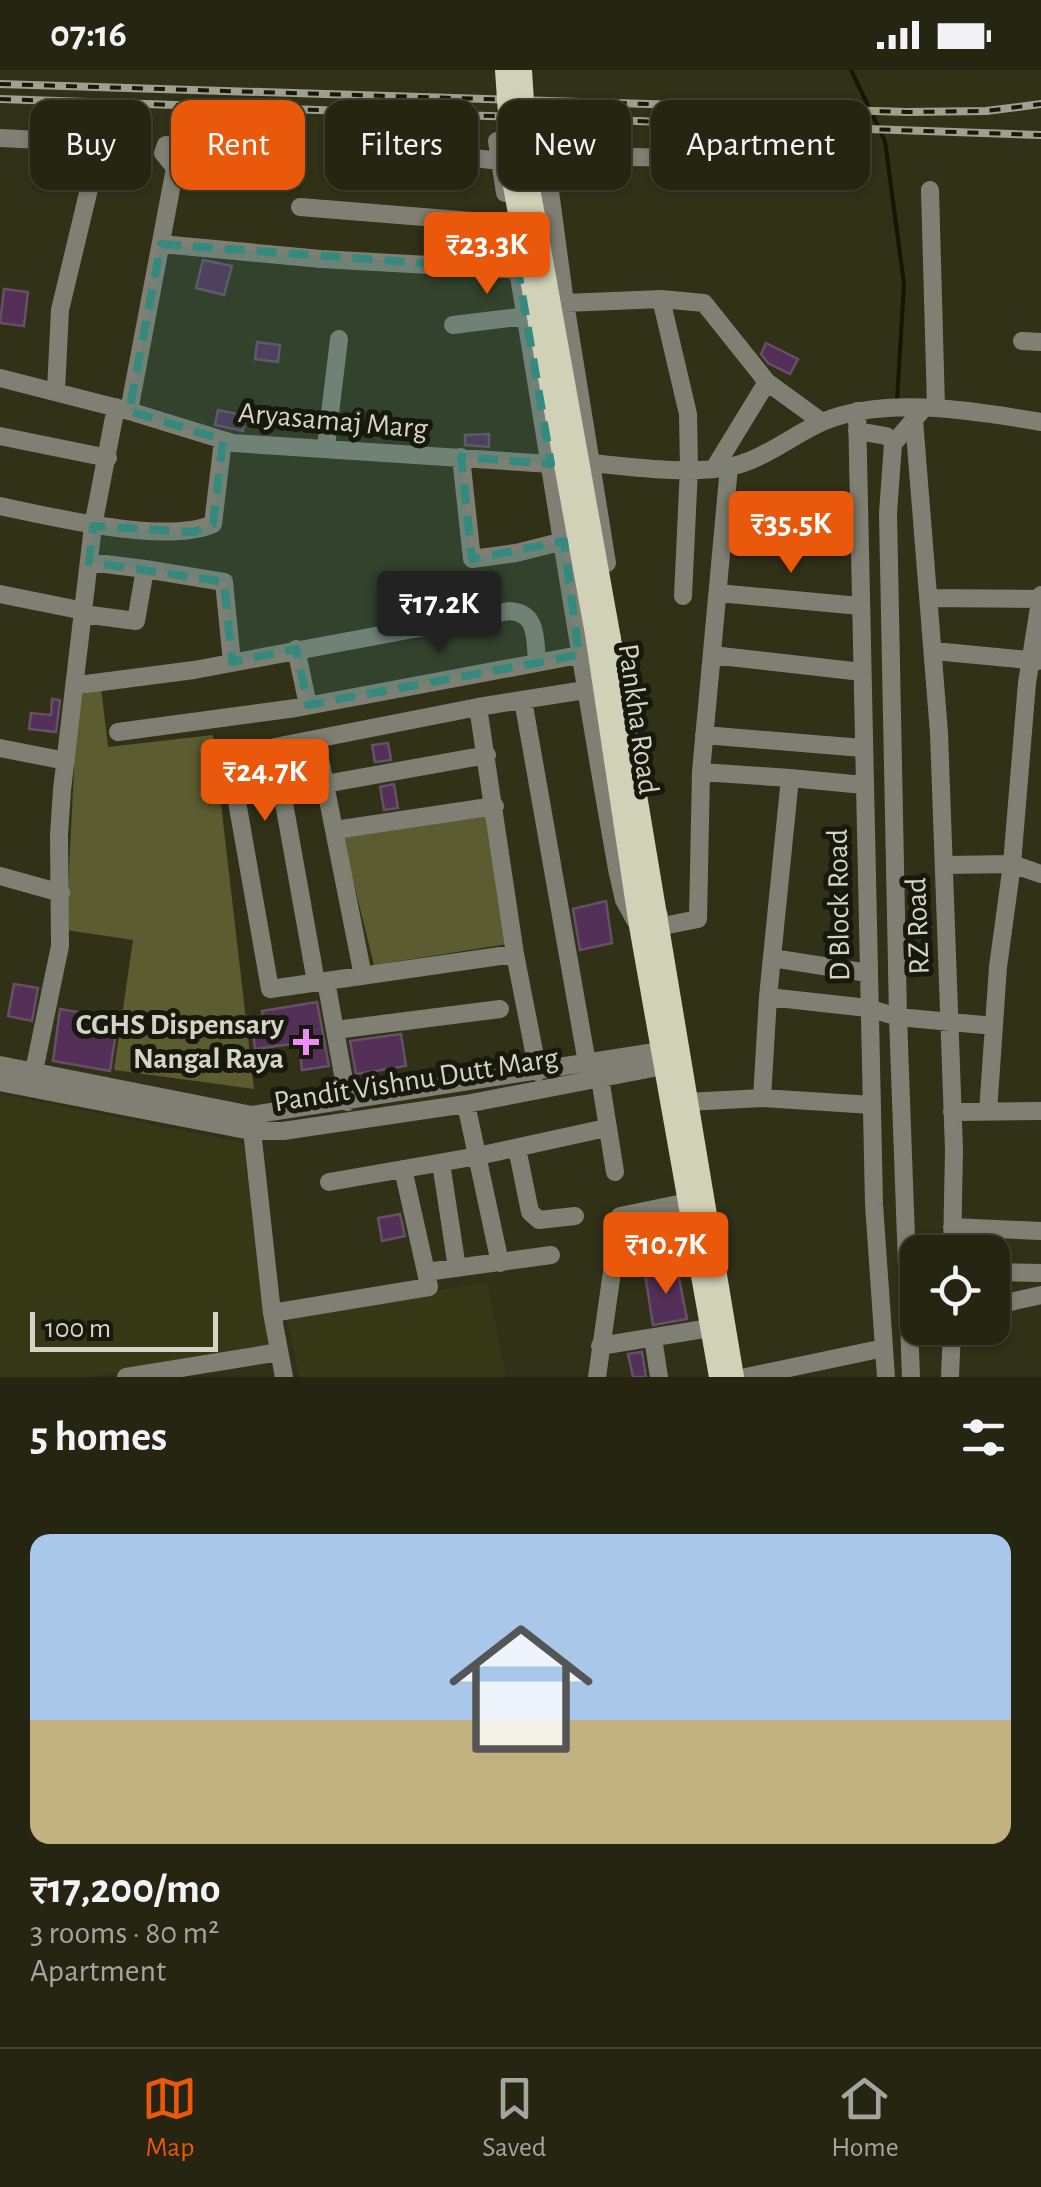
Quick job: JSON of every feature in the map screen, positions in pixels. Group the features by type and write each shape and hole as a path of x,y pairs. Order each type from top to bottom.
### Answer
{"main road":[{"name":"Pankha Road","path":"505,70 514,186 603,636"},
{"name":"Pankha Road","path":"522,70 529,182 671,1057 688,1202 719,1377"},
{"name":"Pankha Road","path":"671,1057 687,1102 734,1377"}],"street":[{"path":"0,138 100,143 60,310 56,390"},
{"path":"34,1071 60,946 59,835 93,526 161,244 175,168 164,153 166,145"},
{"path":"505,190 617,870 624,900 649,927"},
{"path":"550,190 590,463 662,887 649,927"},
{"name":"RZ Road","path":"930,190 925,412 929,598 944,865 952,1235"},
{"path":"300,207 510,224"},
{"path":"161,244 321,260 518,270"},
{"path":"565,303 661,298 704,302 767,382 822,422"},
{"path":"661,298 688,414 683,596"},
{"path":"454,324 526,316"},
{"path":"326,447 340,339"},
{"name":"Aryasamaj Marg","path":"0,378 56,390 233,443 394,455 722,467"},
{"path":"649,927 698,919 701,772 726,512 722,467 767,382"},
{"path":"722,467 822,422 857,411 925,412 1041,422"},
{"name":"D Block Road","path":"857,411 868,1008 874,1204 886,1377"},
{"path":"910,1377 888,531 890,454 894,442 925,412"},
{"path":"857,431 886,436 894,442"},
{"path":"0,436 108,458"},
{"path":"0,506 93,526 194,532 213,524 223,440"},
{"path":"461,458 472,559 564,541"},
{"path":"726,512 859,534"},
{"path":"89,562 224,582 232,662"},
{"path":"0,594 136,621 145,570"},
{"path":"718,593 860,606"},
{"path":"929,598 1040,597 988,1112"},
{"path":"86,684 232,662 509,610 523,611 530,617 537,662"},
{"path":"296,649 308,706"},
{"path":"934,651 1035,660"},
{"path":"118,732 308,706 579,655"},
{"path":"712,656 862,672"},
{"path":"515,954 270,989 229,756 585,690"},
{"path":"522,700 587,1063"},
{"path":"478,707 515,954 538,1072"},
{"path":"704,735 863,748"},
{"path":"316,738 363,976"},
{"path":"274,747 348,1102"},
{"path":"0,748 66,761"},
{"path":"325,784 487,755"},
{"path":"701,772 864,785"},
{"path":"762,1098 790,778"},
{"path":"335,830 494,806"},
{"path":"944,865 1012,864 1041,874"},
{"path":"0,876 61,892"},
{"path":"772,958 868,972"},
{"path":"768,998 994,1026"},
{"path":"335,1030 500,1010"},
{"name":"Pandit Vishnu Dutt Marg","path":"0,1082 251,1123 348,1102 587,1063 671,1057"},
{"name":"Pandit Vishnu Dutt Marg","path":"0,1065 282,1131 466,1104 600,1078 671,1057"},
{"path":"600,1078 615,1172"},
{"path":"687,1102 762,1098 872,1105"},
{"path":"466,1104 500,1262"},
{"path":"952,1112 1041,1111"},
{"path":"251,1123 272,1313 284,1377"},
{"path":"329,1182 606,1128"},
{"path":"517,1148 530,1212 539,1220 575,1216"},
{"path":"441,1163 457,1268"},
{"path":"272,1313 428,1287 403,1169"},
{"path":"597,1377 620,1216 688,1202"},
{"path":"952,1227 1041,1230"},
{"path":"426,1272 551,1255"},
{"path":"1010,1272 1041,1272"},
{"path":"1010,1302 1041,1295"},
{"path":"600,1346 710,1328"},
{"path":"652,1338 659,1377"},
{"path":"950,1377 951,1345"},
{"path":"746,1377 884,1348"},
{"path":"126,1377 279,1352"}],"highlighted area":[{"path":"161,244 518,270 551,464 461,457 472,559 564,541 579,655 308,705 296,649 232,662 224,582 89,562 93,526 194,532 213,524 223,440 129,411"}],"shaded area":[{"path":"101,687 108,747 213,735 254,1089 114,1070 133,940 66,930 78,690"},
{"path":"489,814 508,944 374,965 342,835"},
{"path":"0,1094 243,1143 269,1345 88,1377 0,1377"},
{"path":"487,1282 506,1377 299,1377 287,1318"}],"building":[{"path":"203,260 232,266 224,295 196,288"},
{"path":"4,289 28,292 24,326 0,323"},
{"path":"257,342 280,345 278,362 255,359"},
{"path":"766,343 798,359 790,374 768,363 761,354"},
{"path":"218,410 246,416 243,431 215,425"},
{"path":"489,434 489,447 465,445 465,435"},
{"path":"52,699 60,700 56,732 29,729 31,713 51,715"},
{"path":"388,743 391,760 375,762 372,745"},
{"path":"394,784 398,808 384,810 380,787"},
{"path":"606,901 612,943 580,950 573,909"},
{"path":"14,984 38,988 32,1021 8,1016"},
{"path":"317,1002 329,1066 302,1070 299,1043 255,1049 253,1033 265,1032 262,1011"},
{"path":"60,1009 118,1019 110,1071 53,1061"},
{"path":"401,1034 406,1066 356,1074 350,1041"},
{"path":"400,1214 405,1236 382,1241 378,1218"},
{"path":"677,1268 687,1319 653,1325 645,1274"},
{"path":"642,1352 646,1377 633,1377 628,1354"}],"waterway":[{"path":"851,70 885,141 904,284 897,401"}],"railway":[{"path":"0,84 907,112 986,111 1041,104"},
{"path":"0,99 1041,135"}],"place":[{"name":"CGHS Dispensary Nangal Raya","path":"306,1042"}]}
